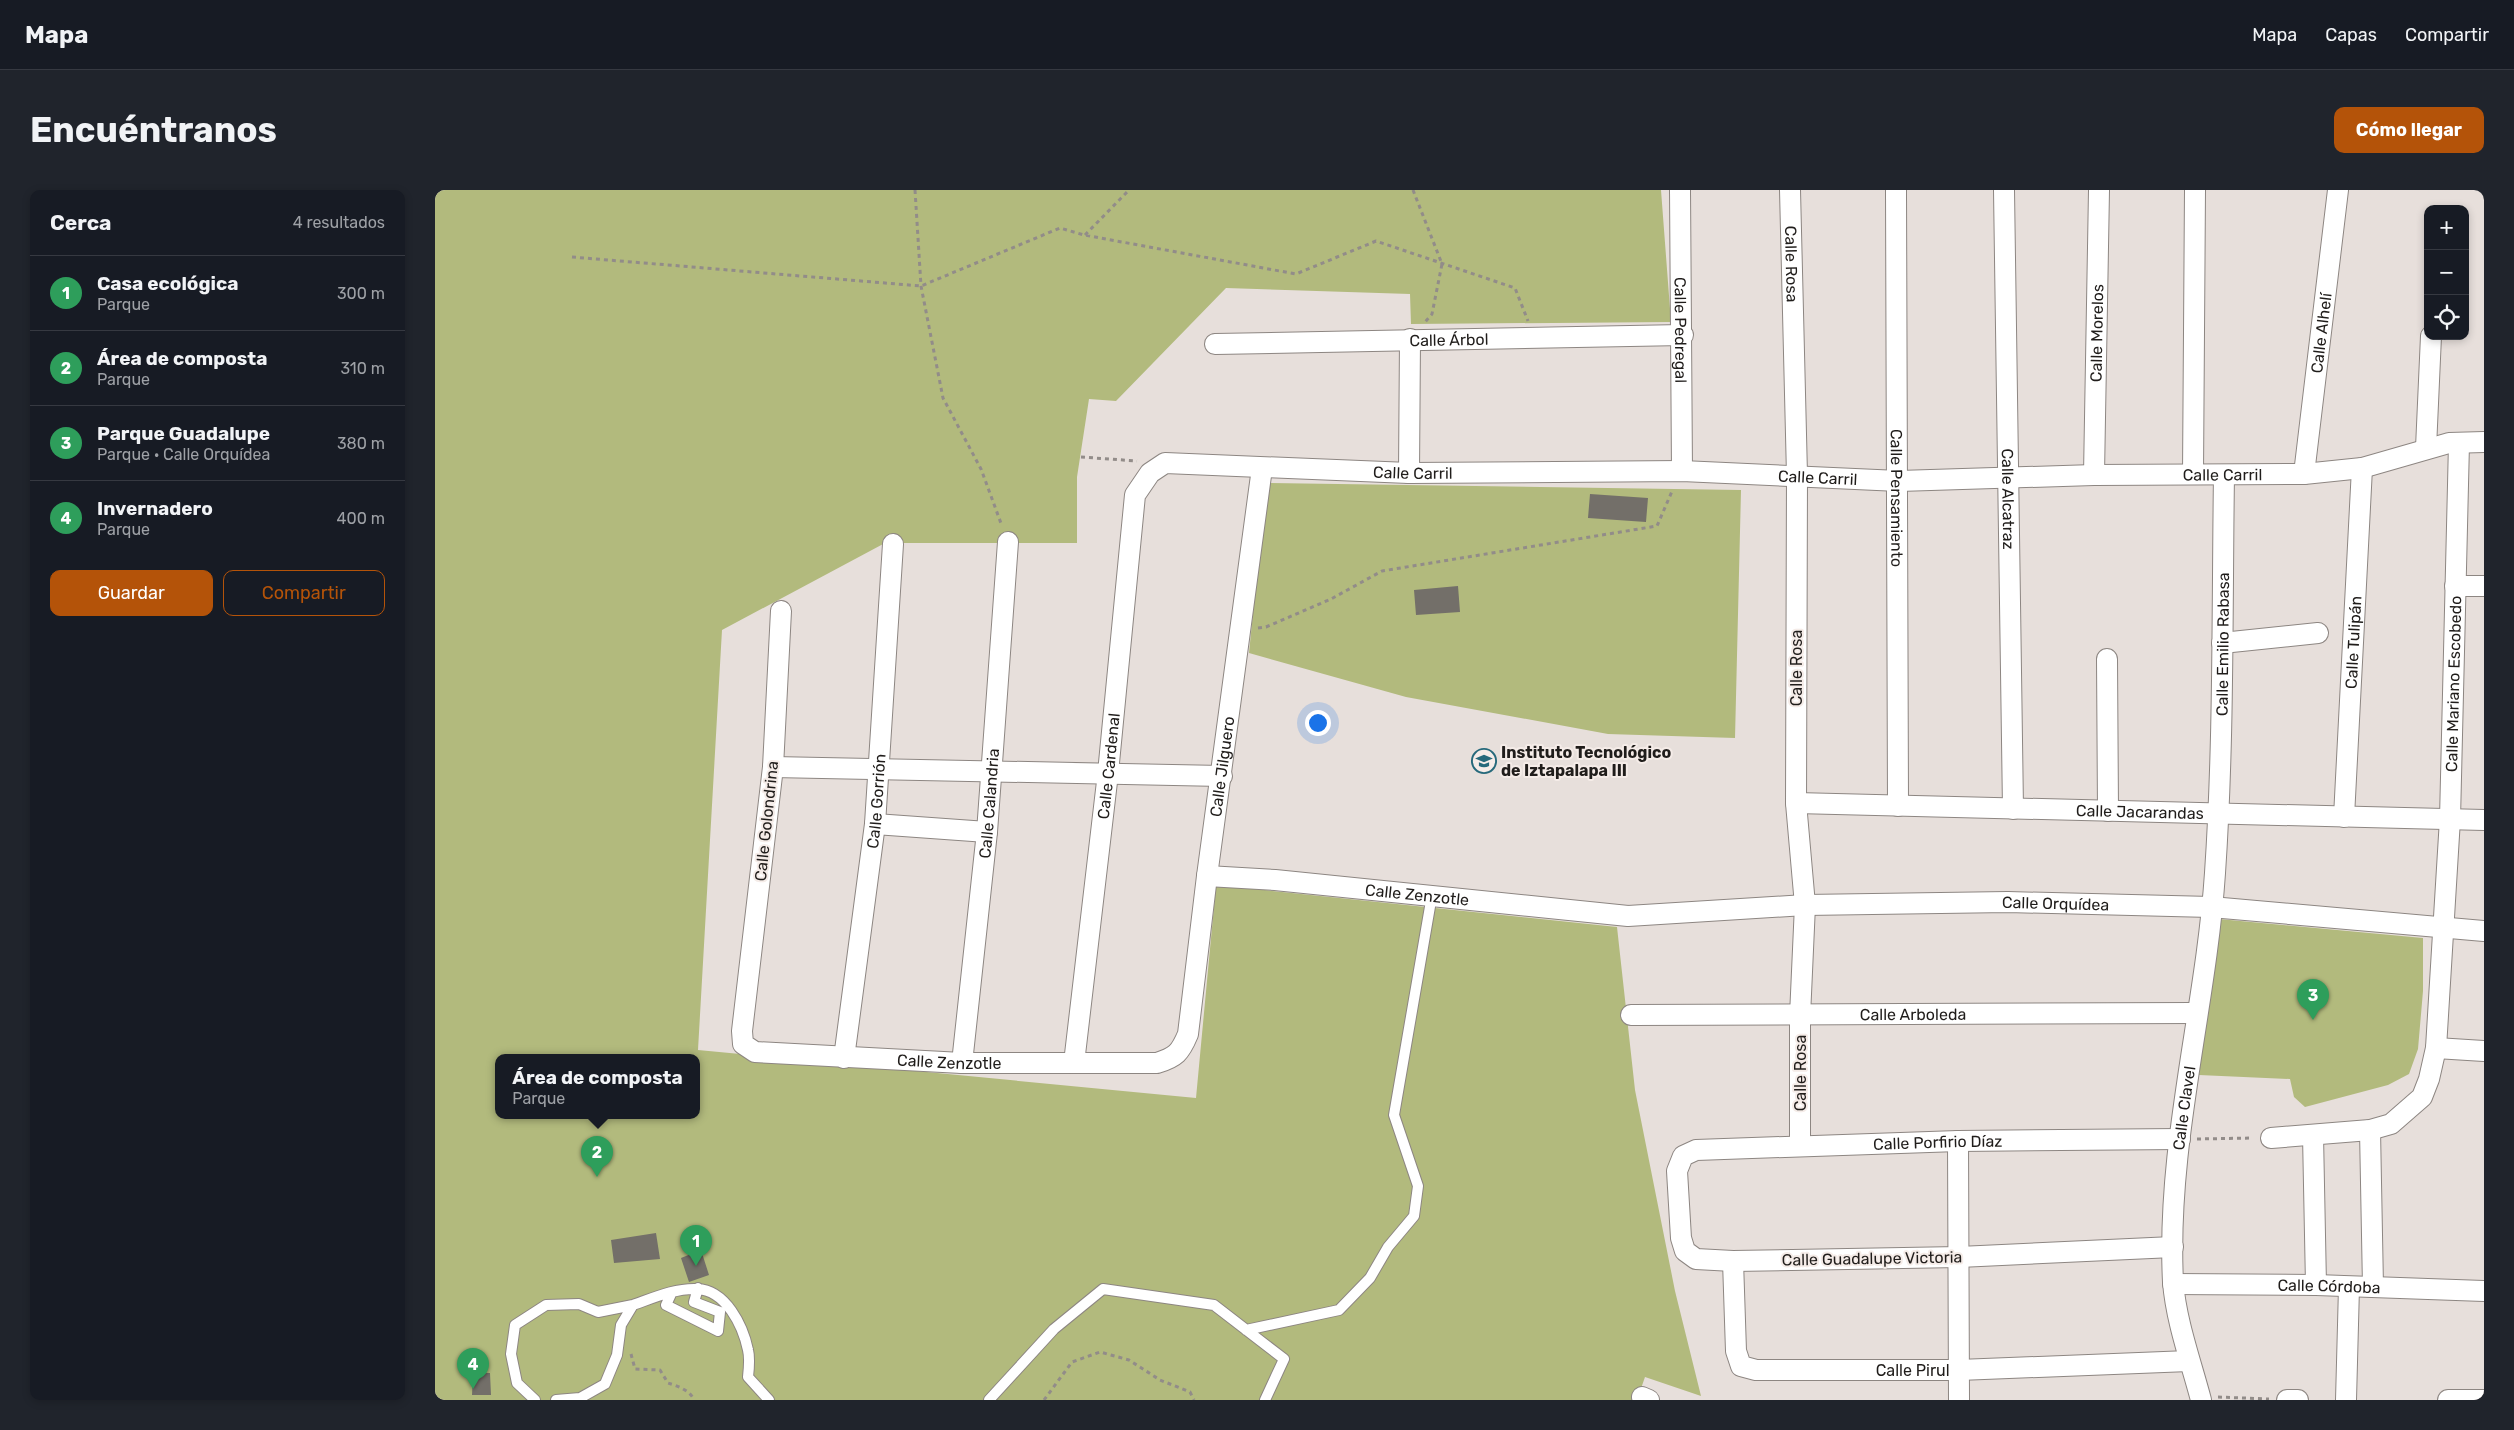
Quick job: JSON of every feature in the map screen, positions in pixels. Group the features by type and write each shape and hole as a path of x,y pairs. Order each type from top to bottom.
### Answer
{"street":[{"name":"Calle Pedregal","path":"1681,190 1683,335 1681,471"},
{"name":"Calle Rosa","path":"1790,190 1797,475 1796,804 1805,905 1800,1016 1800,1146"},
{"name":"Calle Pensamiento","path":"1896,190 1899,481 1898,806"},
{"name":"Calle Alcatraz","path":"2004,190 2013,809"},
{"name":"Calle Morelos","path":"2094,475 2099,190"},
{"path":"2193,474 2195,190"},
{"name":"Calle Alhelí","path":"2303,474 2338,190"},
{"name":"Calle Árbol","path":"1215,344 1683,335"},
{"path":"1409,473 1410,340"},
{"path":"2426,448 2431,340"},
{"name":"Calle Carril","path":"1158,468 1261,468 1409,473 1681,471 1899,481 2094,475 2303,474 2362,468 2426,448 2459,443 2484,442"},
{"name":"Calle Mariano Escobedo","path":"2271,1138 2370,1130 2391,1124 2422,1096 2429,1079 2436,1048 2450,819 2459,443"},
{"name":"Calle Cardenal","path":"1074,1063 1108,774 1135,495 1158,468"},
{"name":"Calle Jilguero","path":"1171,1058 1182,1050 1188,1034 1261,468"},
{"name":"Calle Tulipán","path":"2344,817 2362,468"},
{"name":"Calle Emilio Rabasa","path":"2217,814 2222,643 2223,475"},
{"name":"Calle Calandria","path":"962,1062 987,832 1009,542"},
{"name":"Calle Gorrión","path":"844,1058 875,824 893,544"},
{"path":"2455,586 2484,586"},
{"name":"Calle Golondrina","path":"742,1031 773,767 781,611"},
{"path":"2222,643 2318,634"},
{"path":"2107,659 2108,811"},
{"path":"773,767 880,767 992,772 1221,776"},
{"name":"Calle Jacarandas","path":"1796,804 2484,820"},
{"name":"Calle Clavel","path":"2200,1398 2189,1361 2173,1284 2174,1189 2211,907 2217,814"},
{"path":"875,824 987,832"},
{"name":"Calle Zenzotle","path":"1207,876 1275,880 1628,916"},
{"name":"Calle Orquídea","path":"1628,916 1805,905 2008,902 2211,907 2484,931"},
{"name":"Calle Arboleda","path":"1631,1015 1800,1016 2197,1013"},
{"name":"Calle Zenzotle","path":"742,1031 743,1044 755,1052 844,1058 1074,1063 1157,1063 1171,1058"},
{"path":"2436,1048 2484,1051"},
{"path":"2370,1130 2373,1288"},
{"path":"2313,1135 2316,1285"},
{"name":"Calle Porfirio Díaz","path":"1696,1150 1958,1141 2180,1139"},
{"path":"1958,1141 1959,1400"},
{"name":"Calle Guadalupe Victoria","path":"1696,1150 1683,1156 1677,1171 1681,1238 1685,1251 1696,1259 1733,1261 1959,1257 2173,1246"},
{"name":"Calle Pirul","path":"1733,1261 1736,1351 1741,1366 1756,1370 1959,1370 2189,1361"},
{"name":"Calle Córdoba","path":"2173,1284 2316,1285 2484,1291"},
{"path":"2346,1400 2349,1286"},
{"path":"2287,1400 2298,1400"},
{"path":"2448,1400 2484,1400"}],"lane":[{"path":"1246,1330 1339,1310 1370,1278 1388,1247 1414,1216 1418,1186 1394,1115 1432,895"},
{"path":"672,1292 666,1306 717,1331 720,1312 694,1302 698,1288"},
{"path":"535,1400 517,1383 511,1354 515,1325 546,1305 579,1304 598,1312 633,1305 672,1292 698,1288 717,1294 743,1329 749,1352 749,1377 769,1400"},
{"path":"989,1400 1054,1329 1103,1288 1214,1305 1284,1358 1265,1400"},
{"path":"556,1400 579,1398 605,1384 617,1355 621,1325 633,1305"}],"path":[{"path":"915,190 921,286 943,398 981,469 1009,542"},
{"path":"1084,235 1129,190"},
{"path":"1410,340 1432,314 1442,264 1413,190"},
{"path":"572,257 921,286 1061,228 1084,235 1296,274 1376,241 1515,288 1534,338"},
{"path":"1081,457 1158,468"},
{"path":"1239,628 1267,627 1331,599 1382,571 1657,526 1681,471"},
{"path":"2180,1139 2271,1138"},
{"path":"619,1340 633,1357 635,1370 660,1370 668,1383 681,1388 692,1396 694,1400"},
{"path":"1044,1400 1072,1362 1100,1352 1129,1360 1160,1380 1190,1392 1194,1400"},
{"path":"2200,1398 2287,1400"}],"green space":[{"path":"435,190 1661,190 1671,322 1411,324 1410,294 1226,288 1116,401 1089,399 1077,477 1077,543 885,543 722,630 698,1050 1196,1098 1216,885 1617,927 1635,1090 1675,1291 1701,1396 1645,1377 1637,1400 435,1400"},
{"path":"1266,483 1741,490 1735,738 1608,734 1406,697 1249,653"},
{"path":"2219,919 2423,938 2423,991 2418,1049 2409,1074 2388,1085 2305,1107 2294,1097 2290,1079 2199,1075"}],"building":[{"path":"1590,494 1648,498 1646,522 1588,518"},
{"path":"1458,586 1460,612 1416,615 1414,590"},
{"path":"656,1233 660,1259 614,1263 611,1240"},
{"path":"701,1250 709,1275 689,1282 681,1258"},
{"path":"473,1373 490,1373 491,1395 472,1395"}],"place":[{"name":"Instituto Tecnológico de Iztapalapa III","path":"1484,761"},
{"name":"Parque Guadalupe","path":"2313,1020"},
{"name":"Área de composta","path":"597,1177"},
{"name":"Casa ecológica","path":"696,1266"},
{"name":"Invernadero","path":"473,1389"}]}
